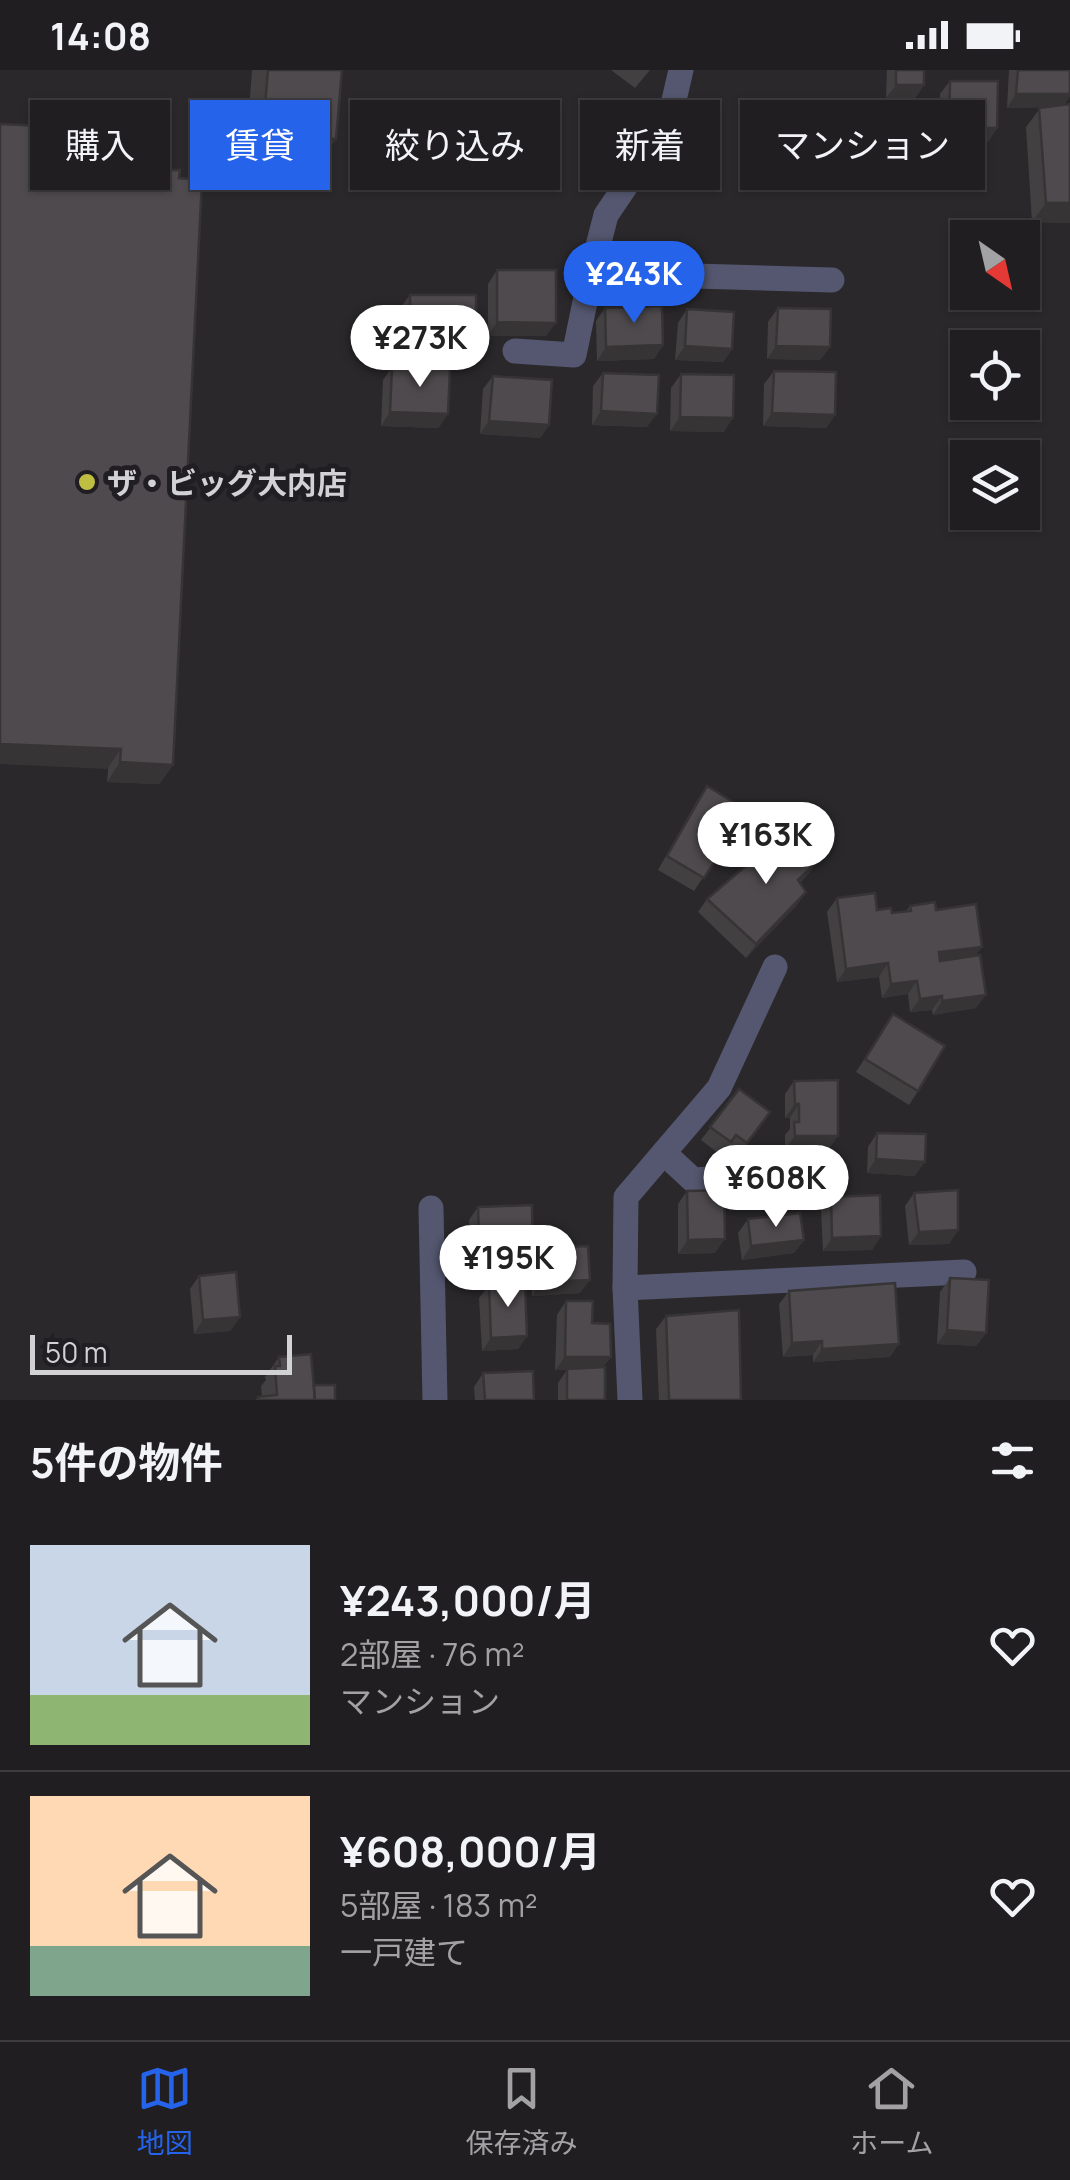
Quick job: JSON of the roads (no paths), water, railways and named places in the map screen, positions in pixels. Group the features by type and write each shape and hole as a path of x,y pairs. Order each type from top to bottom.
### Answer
{"street":[{"path":"515,351 574,355 606,216 669,122 681,70"},
{"path":"590,273 832,280"},
{"path":"630,1400 626,1197 719,1088 774,967"},
{"path":"664,1152 694,1180 834,1172"},
{"path":"430,1208 434,1400"},
{"path":"625,1288 964,1272"}],"place":[{"name":"ザ・ビッグ大内店","path":"87,482"}]}
